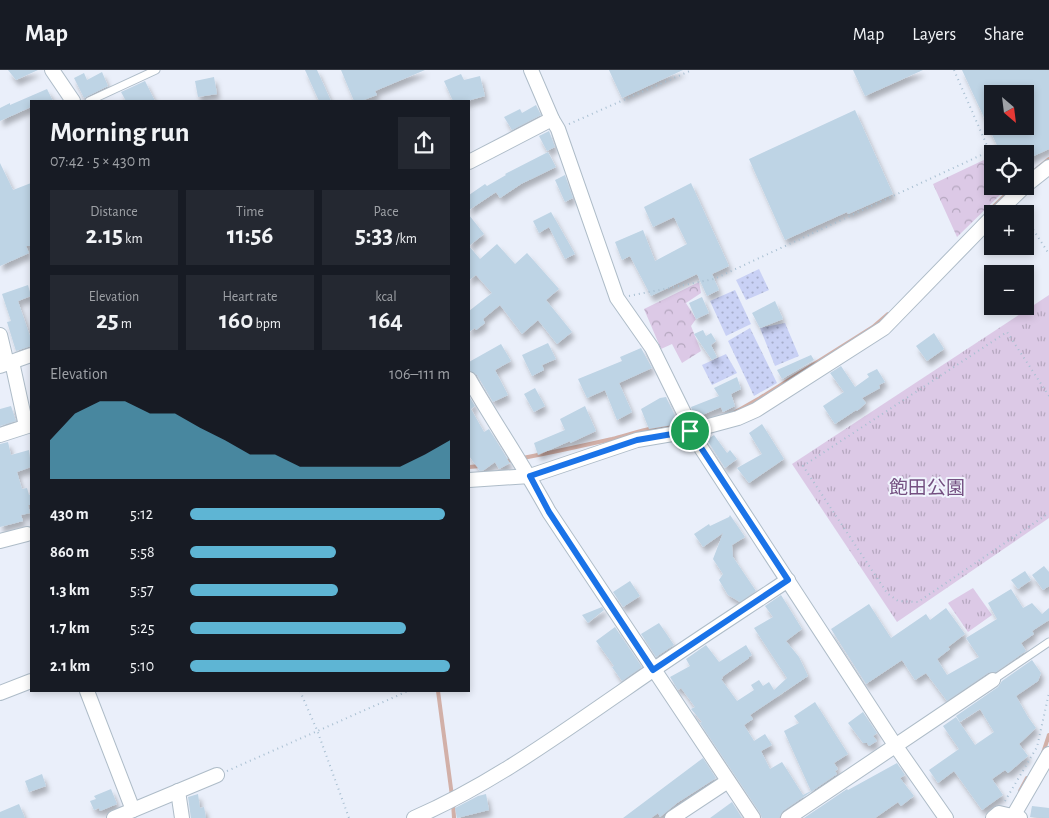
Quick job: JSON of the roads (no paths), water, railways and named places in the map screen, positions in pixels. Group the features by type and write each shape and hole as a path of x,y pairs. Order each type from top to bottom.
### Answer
{"street":[{"path":"52,70 72,100"},
{"path":"531,70 555,124 617,298 652,348 686,417 690,431 895,745 946,818"},
{"path":"470,162 555,124"},
{"path":"1034,179 1049,167"},
{"path":"1005,205 1016,195"},
{"path":"470,480 530,476 637,440 690,431 738,418 756,410 884,328 984,225"},
{"path":"0,335 6,364 29,425 0,434"},
{"path":"6,364 30,355"},
{"path":"470,382 497,427 530,476 549,512 753,818"},
{"path":"0,541 30,535"},
{"path":"414,818 466,792 537,750 788,580"},
{"path":"788,818 993,680"},
{"path":"0,693 30,681"},
{"path":"87,692 133,810"},
{"path":"1008,817 1049,754"},
{"path":"114,818 217,775"},
{"path":"672,818 728,782"},
{"path":"178,791 182,818"}],"lane":[{"path":"91,100 156,70"},
{"path":"993,680 1049,642"}],"waterway":[{"path":"1034,171 1049,159"},
{"path":"995,205 1006,195"},
{"path":"732,414 873,327 888,314"},
{"path":"506,461 586,445 657,427 684,425"},
{"path":"470,467 481,466"},
{"path":"438,692 452,796"},
{"path":"1043,753 1049,735"},
{"path":"1020,791 1027,778"},
{"path":"453,803 454,818"}],"park label":[{"name":"飽田公園","path":"927,487"}]}
